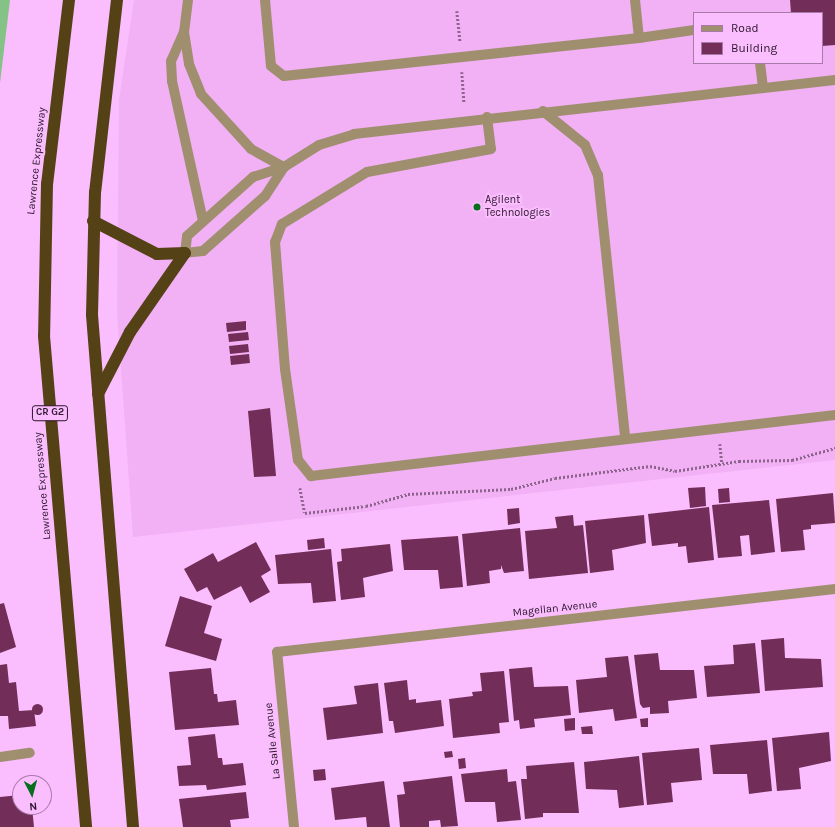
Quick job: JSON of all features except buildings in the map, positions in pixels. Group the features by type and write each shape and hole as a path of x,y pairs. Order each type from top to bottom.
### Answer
{"highway":[{"name":"Lawrence Expressway","path":"69,0 47,184 44,336 86,827"},
{"path":"117,0 93,221 92,315 133,827"},
{"path":"93,221 157,254 185,253"},
{"path":"98,394 130,332 185,253"}],"street":[{"path":"188,0 184,32 171,61 172,81 203,221"},
{"path":"265,0 271,66 284,76 639,38 693,30"},
{"path":"635,0 639,38"},
{"path":"184,32 194,81 213,110 251,149 284,167"},
{"path":"760,64 763,88"},
{"path":"284,167 265,196 203,251 185,253 187,236 253,177 284,167 319,145 354,134 486,117 835,80"},
{"path":"543,111 585,145 598,175 625,438"},
{"path":"486,117 491,149 367,172 282,224 275,242 285,369 298,460 311,476 625,438 835,415"},
{"name":"Magellan Avenue","path":"277,652 835,589"},
{"name":"La Salle Avenue","path":"277,652 294,827"},
{"path":"0,757 30,753"}],"path":[{"path":"457,11 460,42"},
{"path":"462,67 464,102"},
{"path":"720,444 722,463"},
{"path":"299,486 305,513 366,506 408,494 511,489 555,478 650,466 675,471 722,463 792,460 835,448"}],"shaded area":[{"path":"0,0 10,0 0,83"},
{"name":"Agilent Technologies","path":"134,0 835,0 835,460 133,537 117,313 119,100"}],"place":[{"name":"Agilent Technologies","path":"477,207"}]}
